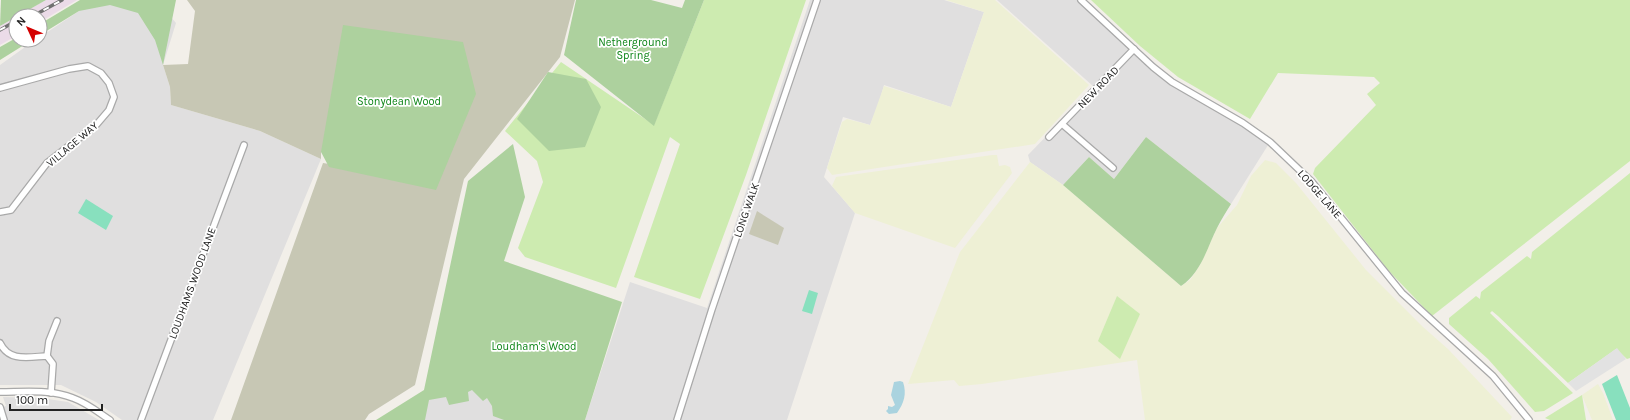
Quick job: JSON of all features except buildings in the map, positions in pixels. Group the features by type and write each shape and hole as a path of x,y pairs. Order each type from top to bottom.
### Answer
{"street":[{"name":"LONG WALK","path":"677,420 712,310 817,0"},
{"name":"LODGE LANE","path":"1081,0 1172,82 1243,123 1270,142 1312,182 1402,293 1493,376 1529,420"},
{"name":"NEW ROAD","path":"1049,137 1134,49"},
{"name":"VILLAGE WAY","path":"0,88 68,69 88,66 100,72 109,83 114,98 109,110 97,124 47,163 11,210 0,212"},
{"path":"1062,124 1113,168"},
{"name":"LOUDHAMS WOOD LANE","path":"141,420 244,145"},
{"path":"51,392 53,364 47,356 49,341 57,321"},
{"path":"0,343 4,350 12,356 47,356"},
{"path":"0,392 51,392 73,397 110,420"},
{"path":"0,407 4,420"}],"shaded area":[{"path":"46,0 77,0 48,17 48,8 32,8"},
{"path":"93,0 136,0 159,3 176,23 163,65 170,87 171,105 260,131 321,159 213,420 122,420 96,402 61,385 0,385 0,65 24,48 48,48 48,32"},
{"path":"187,0 575,0 560,57 464,179 415,385 369,414 365,420 231,420 323,163 432,180 321,152 321,159 260,131 171,105 170,87 163,65 188,64 195,11"},
{"path":"810,0 944,0 984,12 951,107 884,85 878,106 870,125 843,117 824,177 855,213 787,420 585,420 630,282 707,308"},
{"path":"946,0 995,0 1089,85 1035,144 832,175 827,168 842,122 847,119 870,125 884,86 951,107 984,12"},
{"path":"997,0 1081,0 1172,82 1270,142 1231,204 1146,137 1114,179 1089,157 1063,185 1030,162 1028,155 1094,87"},
{"path":"8,22 8,40 0,45 0,26"},
{"path":"997,155 999,166 1005,165 1010,167 1012,173 955,248 855,213 832,186 836,177"},
{"path":"1265,160 1276,163 1296,183 1366,270 1423,327 1448,349 1512,417 1510,420 1145,420 1137,360 982,384 959,386 954,380 908,384 960,252 1030,162 1063,185 1181,286 1190,280 1200,265 1217,228 1237,205 1251,176"},
{"path":"757,211 784,228 778,245 749,234"},
{"path":"1617,348 1626,359 1576,391 1568,383"},
{"path":"1598,384 1613,420 1592,420 1582,395"},
{"path":"471,388 487,396 511,420 414,420 427,398"},
{"path":"3,397 41,398 68,402 99,420 0,420 0,408 6,406"}],"green space":[{"path":"1,0 46,0 32,8 8,8 8,21 0,26"},
{"path":"80,0 176,0 163,65 155,40 138,13 110,5 79,11 48,30 48,19"},
{"name":"Netherground Spring","path":"576,0 651,0 682,8 685,0 704,0 654,126 564,55"},
{"path":"704,0 806,0 746,175 700,299 634,277 680,144 670,137 616,288 525,257 518,248 543,182 537,161 505,131 561,62 654,125"},
{"path":"1091,0 1630,0 1630,161 1432,316 1388,270 1313,174 1315,168 1376,105 1367,94 1380,83 1374,77 1278,73 1250,119 1178,77 1140,46"},
{"name":"Stonydean Wood","path":"343,25 463,42 476,94 436,190 329,167 321,152"},
{"path":"8,42 8,48 19,48 0,60 0,47"},
{"path":"548,72 586,79 601,107 585,147 549,151 517,119"},
{"path":"1146,137 1231,204 1217,228 1199,267 1188,281 1181,286 1063,185 1089,157 1114,179"},
{"name":"Loudham's Wood","path":"513,144 525,197 504,261 622,302 585,420 504,420 493,416 492,406 487,398 483,401 472,390 468,392 469,401 449,405 446,397 429,400 425,420 376,420 424,390 468,181"},
{"path":"1630,173 1630,358 1627,359 1616,349 1568,383 1498,316 1492,311 1490,313 1573,393 1544,411 1535,412 1488,359 1449,324 1449,318 1476,296 1480,299 1481,292 1527,256 1531,259 1532,252"},
{"path":"86,199 113,216 106,230 78,213"},
{"path":"809,290 818,293 812,314 802,311"},
{"path":"1117,296 1140,314 1120,359 1098,341"},
{"path":"1617,375 1630,408 1630,420 1616,420 1602,384"},
{"path":"1582,395 1586,420 1550,420 1545,418"}],"water":[{"path":"894,382 903,382 904,386 905,394 903,402 897,413 889,414 886,411 888,406 892,407 895,405 891,395"}],"railway":[{"path":"48,8 62,0"},
{"path":"0,30 8,26"}]}
